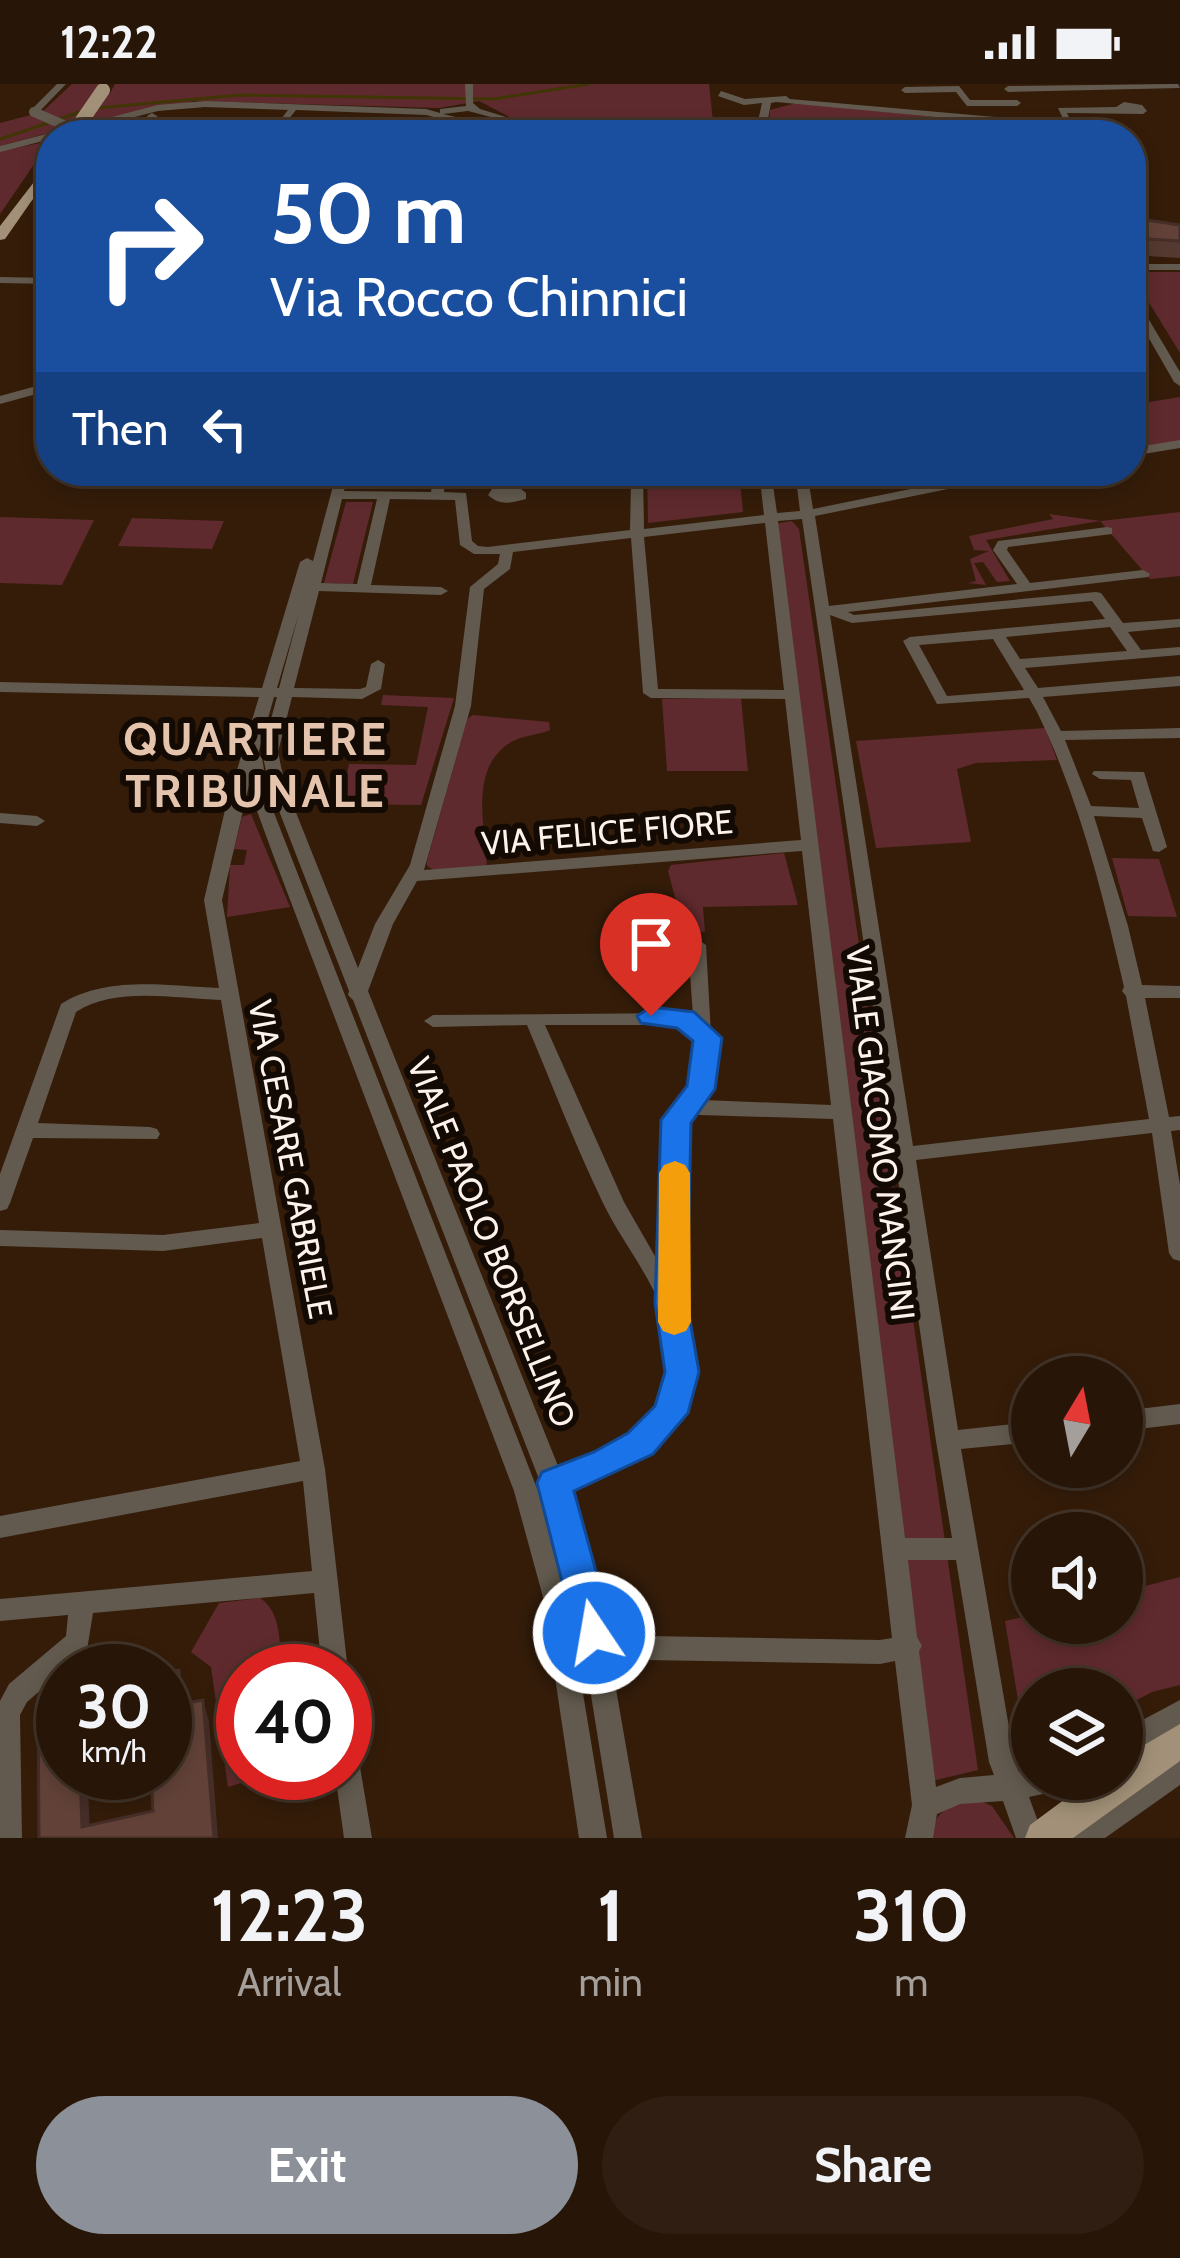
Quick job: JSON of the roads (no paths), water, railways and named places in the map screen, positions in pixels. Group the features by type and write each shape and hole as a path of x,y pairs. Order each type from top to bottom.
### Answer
{"main road":[{"path":"82,120 105,87"},
{"path":"0,236 36,185"},
{"path":"1143,1765 1180,1741"},
{"path":"1043,1838 1094,1800"}],"street":[{"path":"49,120 33,111 62,84"},
{"path":"462,120 465,84"},
{"path":"1006,86 1176,87 1173,84"},
{"path":"1006,86 1028,120"},
{"path":"1067,120 1061,110 1123,107 1113,86"},
{"path":"916,113 903,87 959,89 967,103 1017,103"},
{"path":"722,89 744,102 819,104 968,120"},
{"path":"722,89 723,120"},
{"path":"766,120 773,102 792,91 819,104"},
{"path":"285,120 294,107"},
{"path":"109,120 294,107 461,109 476,120"},
{"path":"160,120 161,113"},
{"path":"0,149 36,139"},
{"path":"27,197 36,197"},
{"path":"1146,267 1180,267"},
{"path":"0,280 36,281"},
{"path":"1146,324 1180,382"},
{"path":"0,400 36,390"},
{"path":"1146,450 1180,444"},
{"path":"279,693 328,486"},
{"path":"279,693 339,486"},
{"path":"436,496 438,486"},
{"path":"637,486 651,693 790,694"},
{"name":"VIALE GIACOMO MANCINI","path":"766,486 909,1646 925,1805 919,1838"},
{"name":"VIALE GIACOMO MANCINI","path":"803,486 826,610 966,1549 1002,1762 1011,1784"},
{"path":"461,496 465,542 478,551 806,514 943,486"},
{"path":"336,495 495,495"},
{"path":"363,589 384,496"},
{"path":"1025,586 1000,550 1003,544 1106,531"},
{"path":"357,994 384,924 411,876 463,706 477,587 505,566 507,549"},
{"path":"826,610 1143,574"},
{"path":"313,587 441,591"},
{"path":"826,610 852,619 1096,596 1137,654"},
{"path":"1180,623 910,641 942,701 1180,681"},
{"path":"997,634 1056,736 1082,811 1170,1123 1180,1253"},
{"path":"1015,664 1180,651"},
{"path":"0,687 368,694 378,664"},
{"name":"VIA CESARE GABRIELE","path":"279,693 262,752 233,810 213,900 226,994 239,1036 314,1469 332,1644"},
{"path":"1056,736 1180,734"},
{"name":"VIALE PAOLO BORSELLINO","path":"262,752 261,800 526,1491 555,1597 593,1838"},
{"name":"VIALE PAOLO BORSELLINO","path":"262,752 554,1483 594,1633 628,1838"},
{"path":"1100,774 1138,775 1159,847"},
{"path":"233,810 261,800"},
{"path":"1082,811 1149,813"},
{"path":"0,818 37,821"},
{"name":"VIA FELICE FIORE","path":"411,876 809,845"},
{"path":"334,935 364,940 384,924"},
{"path":"526,1491 607,1463 640,1443 670,1413 682,1372 671,1303 676,1120 706,1076 708,1038 697,945"},
{"path":"1131,991 1180,992"},
{"path":"0,1203 7,1160 25,1130 68,1008 75,1001 104,993 226,994"},
{"path":"533,1018 614,1204 671,1303"},
{"path":"433,1021 684,1018 704,1031"},
{"path":"689,1100 700,1108 842,1112"},
{"path":"905,1154 1170,1123"},
{"path":"25,1130 150,1134"},
{"path":"0,1238 164,1243 273,1229"},
{"path":"1143,1418 1180,1414"},
{"path":"949,1441 1011,1434"},
{"path":"0,1527 314,1469"},
{"path":"897,1549 966,1549"},
{"path":"0,1610 324,1581"},
{"path":"8,1838 7,1714 18,1694 78,1642 82,1603"},
{"path":"594,1633 646,1648 880,1652 909,1646"},
{"path":"1143,1733 1180,1713"},
{"path":"1082,1838 1180,1768"},
{"path":"925,1805 960,1791 1011,1787"},
{"path":"352,1800 358,1838"},
{"name":"VIALE GIACOMO MANCINI","path":"1017,1800 1030,1838"}],"waterway":[{"path":"97,108 240,95 494,99 589,84"},
{"path":"56,120 80,112"},
{"path":"0,139 36,127"}],"district":[{"name":"QUARTIERE TRIBUNALE","path":"256,765"}]}
